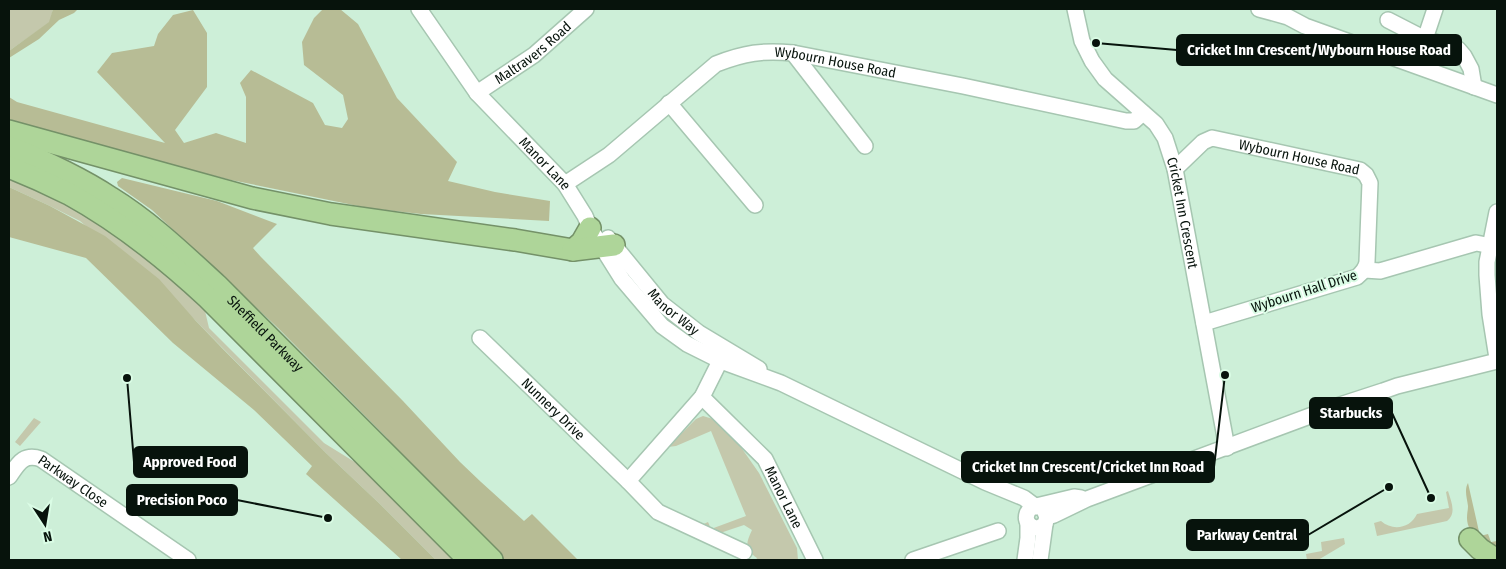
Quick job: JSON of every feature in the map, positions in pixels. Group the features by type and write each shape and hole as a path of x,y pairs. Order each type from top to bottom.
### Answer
{"highway":[{"path":"9,131 252,198 331,214 572,250 608,246"},
{"name":"Sheffield Parkway","path":"9,147 56,167 112,198 148,224 182,253 217,285 492,560"},
{"name":"Sheffield Parkway","path":"9,167 51,185 102,214 123,227 179,271 469,560"},
{"path":"572,250 582,242 588,222"},
{"path":"1470,539 1480,549 1497,560"}],"street":[{"name":"Manor Lane","path":"419,9 477,93 564,184 588,222 608,246 622,279 662,326"},
{"name":"Maltravers Road","path":"477,93 534,55 586,9"},
{"name":"Cricket Inn Crescent","path":"1075,9 1082,41 1097,69 1105,79 1156,124 1165,138 1175,169 1227,448"},
{"path":"1258,9 1288,17 1306,26 1497,94"},
{"path":"1425,39 1435,9"},
{"path":"1388,20 1425,39 1458,49 1471,69 1474,86"},
{"name":"Wybourn House Road","path":"564,184 609,155 716,64 734,57 753,53 773,51 793,53 963,86 1126,121 1134,121 1143,113"},
{"path":"793,53 865,146"},
{"path":"669,103 755,205"},
{"name":"Wybourn House Road","path":"1175,169 1203,142 1212,138 1360,170 1366,175 1370,183 1367,262 1365,270"},
{"path":"1037,516 1054,515 1087,499 1334,407 1398,386 1497,360 1490,314 1487,262 1494,246 1497,212"},
{"name":"Wybourn Hall Drive","path":"1204,323 1357,277 1365,270 1380,271 1476,243 1494,246"},
{"name":"Manor Way","path":"608,246 662,304 699,332 723,354"},
{"name":"Manor Way","path":"662,326 687,344 723,354 985,482 1019,507 1037,516"},
{"name":"Nunnery Drive","path":"480,338 658,512 744,552"},
{"path":"628,481 702,397 723,354"},
{"name":"Manor Lane","path":"702,397 765,459 815,560"},
{"name":"Parkway Close","path":"9,476 22,460 31,457 41,458 188,560"},
{"path":"1025,560 1028,535 1037,516"},
{"path":"1037,516 1040,560"},
{"path":"913,560 998,531"}],"green space":[{"path":"9,9 53,9 50,22 9,51"},
{"path":"53,9 78,9 59,20 39,39 9,58 9,51 49,22"},
{"path":"323,9 340,9 358,24 397,98 457,162 448,181 495,192 550,201 549,221 421,214 368,208 231,180 9,124 9,97 17,102 165,143 97,72 112,53 154,46 158,34 173,15 193,10 207,33 207,87 175,130 184,143 216,133 246,143 246,97 240,83 251,70 313,103 325,125 342,128 348,119 343,95 304,65 302,42 314,18"},
{"path":"9,177 96,221 169,274 205,311 209,328 324,443 358,464 456,560 436,560 326,453 195,320 80,221 9,187"},
{"path":"122,178 217,201 277,224 253,248 261,257 403,401 460,462 524,521 532,514 578,560 501,560 406,466 387,438 278,328 152,210 118,186 117,182"},
{"path":"9,187 50,206 105,236 159,279 222,348 436,560 402,560 306,474 312,466 254,410 173,343 86,258 9,237"},
{"path":"703,416 713,419 738,443 759,473 797,548 798,560 756,560 757,558 750,552 747,546 752,530 744,525 714,535 697,527 708,522 711,529 746,516 711,431 676,446 668,447 696,419"},
{"path":"34,418 41,422 20,446 15,442"},
{"path":"1468,483 1480,536 1488,534 1491,542 1497,541 1497,552 1473,534 1470,529 1467,518 1466,491"},
{"path":"1448,491 1453,511 1447,521 1377,536 1374,523 1381,521 1390,526 1400,527 1410,523 1417,514 1449,508 1446,492"},
{"path":"1344,538 1345,544 1318,560 1307,560 1306,554 1322,551 1321,542"}],"place":[{"name":"Cricket Inn Crescent/Wybourn House Road","path":"1096,43"},
{"name":"Cricket Inn Crescent/Cricket Inn Road","path":"1225,375"},
{"name":"Approved Food","path":"127,378"},
{"name":"Parkway Central","path":"1389,487"},
{"name":"Starbucks","path":"1431,498"},
{"name":"Precision Poco","path":"328,518"}]}
